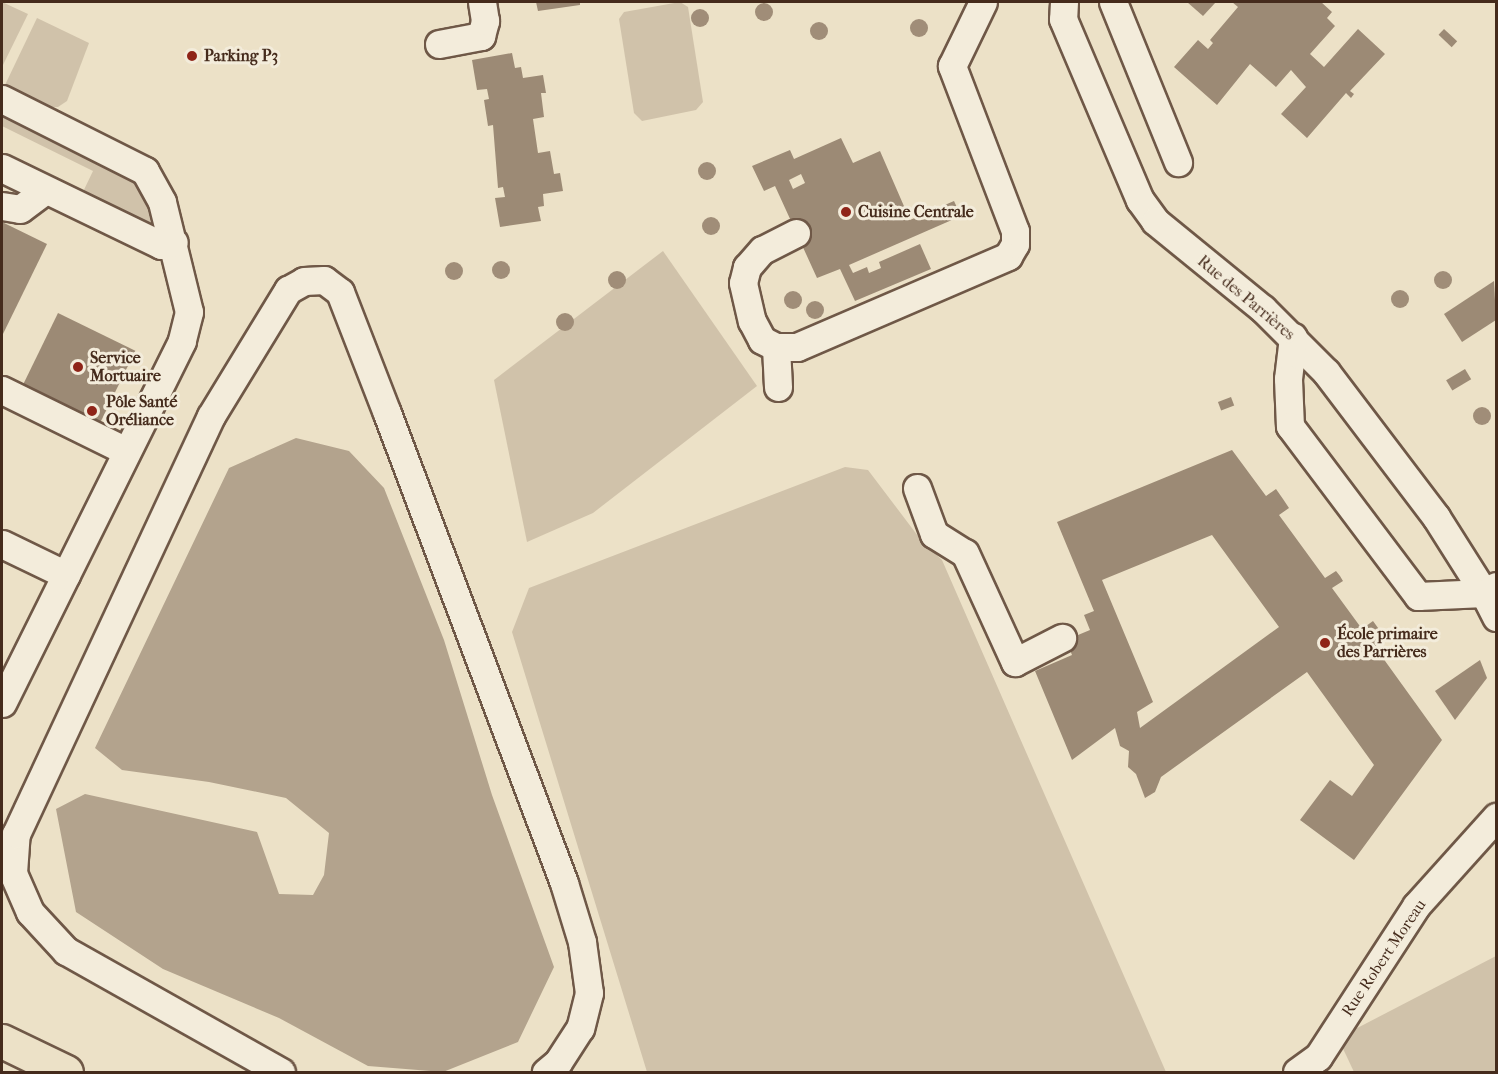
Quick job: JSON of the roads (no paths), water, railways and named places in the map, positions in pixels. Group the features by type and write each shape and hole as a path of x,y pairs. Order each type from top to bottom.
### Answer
{"main road":[{"path":"2,1041 66,1072"}],"street":[{"path":"439,44 481,36 485,21 482,2"},
{"path":"796,233 762,250 747,267 743,283 745,303 752,321 762,340 776,347 797,347 1008,256 1015,244 1015,231 952,66 983,2"},
{"name":"Rue des Parrières","path":"1064,2 1063,19 1140,200 1155,221 1293,337 1326,372 1490,589"},
{"path":"1113,2 1178,162"},
{"path":"2,99 145,171 158,190 174,242 187,292 188,325 2,703"},
{"path":"2,168 161,245 174,242"},
{"path":"2,206 20,209 45,190"},
{"path":"281,1072 90,969 10,896 16,834 211,416 288,290 304,281 324,280 340,292 353,325 564,883 582,942 589,993 580,1028 558,1062 546,1072"},
{"path":"1293,337 1288,379 1290,426 1419,596 1490,589 1497,617"},
{"path":"776,347 778,387"},
{"path":"2,390 126,451"},
{"path":"916,488 934,534 965,553 1016,662 1062,638"},
{"path":"2,543 66,575"},
{"name":"Rue Robert Moreau","path":"1297,1072 1318,1057 1416,906 1497,817"}],"place":[{"name":"Parking P3","path":"192,56"},
{"name":"Cuisine Centrale","path":"846,212"},
{"name":"Service Mortuaire","path":"78,367"},
{"name":"Pôle Santé Oréliance","path":"92,411"},
{"name":"École primaire des Parrières","path":"1325,643"}]}
